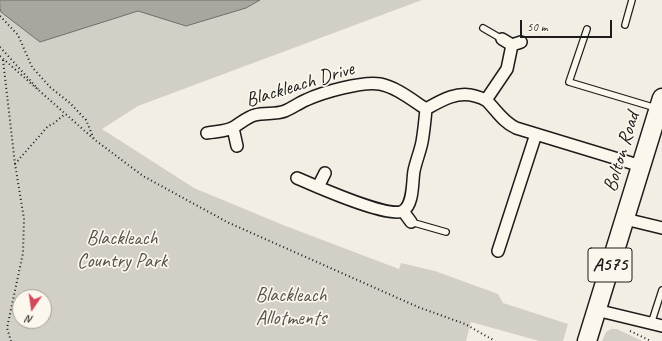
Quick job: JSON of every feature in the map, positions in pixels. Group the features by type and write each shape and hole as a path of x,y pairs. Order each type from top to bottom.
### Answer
{"main road":[{"name":"Bolton Road","path":"625,219 641,166 655,130 660,104"},
{"name":"A575","path":"587,341 625,219"}],"street":[{"path":"486,100 507,69 512,42"},
{"name":"Blackleach Drive","path":"207,133 232,128 256,114 277,114 312,98 369,83 382,84 426,109"},
{"path":"296,178 382,210 393,212 403,211 406,209 412,195 413,175 422,142 426,109 458,94 469,95 486,100 508,124 641,166"},
{"name":"Blackleach Drive","path":"232,128 237,146"},
{"path":"499,252 536,134"},
{"path":"318,187 325,173"},
{"path":"403,211 411,222"},
{"path":"625,219 662,228"},
{"path":"595,316 662,326"}],"lane":[{"path":"625,25 632,0"},
{"path":"483,28 512,42"},
{"path":"587,29 569,82 660,104"},
{"path":"411,222 446,232"},
{"path":"651,324 662,290"}],"path":[{"path":"0,16 18,35 32,67 50,87 70,103 86,120 94,140"},
{"path":"0,47 44,96"},
{"path":"0,56 94,140 143,176 228,222 418,307 465,324 495,341"},
{"path":"3,59 15,164 24,219 23,253 7,328 10,341"},
{"path":"15,164 48,126 53,124 65,114"}],"green space":[{"name":"Blackleach Country Park","path":"0,0 422,0 138,106 102,129 194,188 283,225 399,269 401,263 435,271 498,294 503,303 568,324 563,341 539,341 471,322 466,341 0,341"},
{"path":"611,329 617,329 642,341 602,341 606,332"}],"shaded area":[{"path":"0,0 260,0 246,8 186,26 138,11 40,42 1,12"}],"park label":[{"name":"Blackleach Allotments","path":"291,308"}]}
